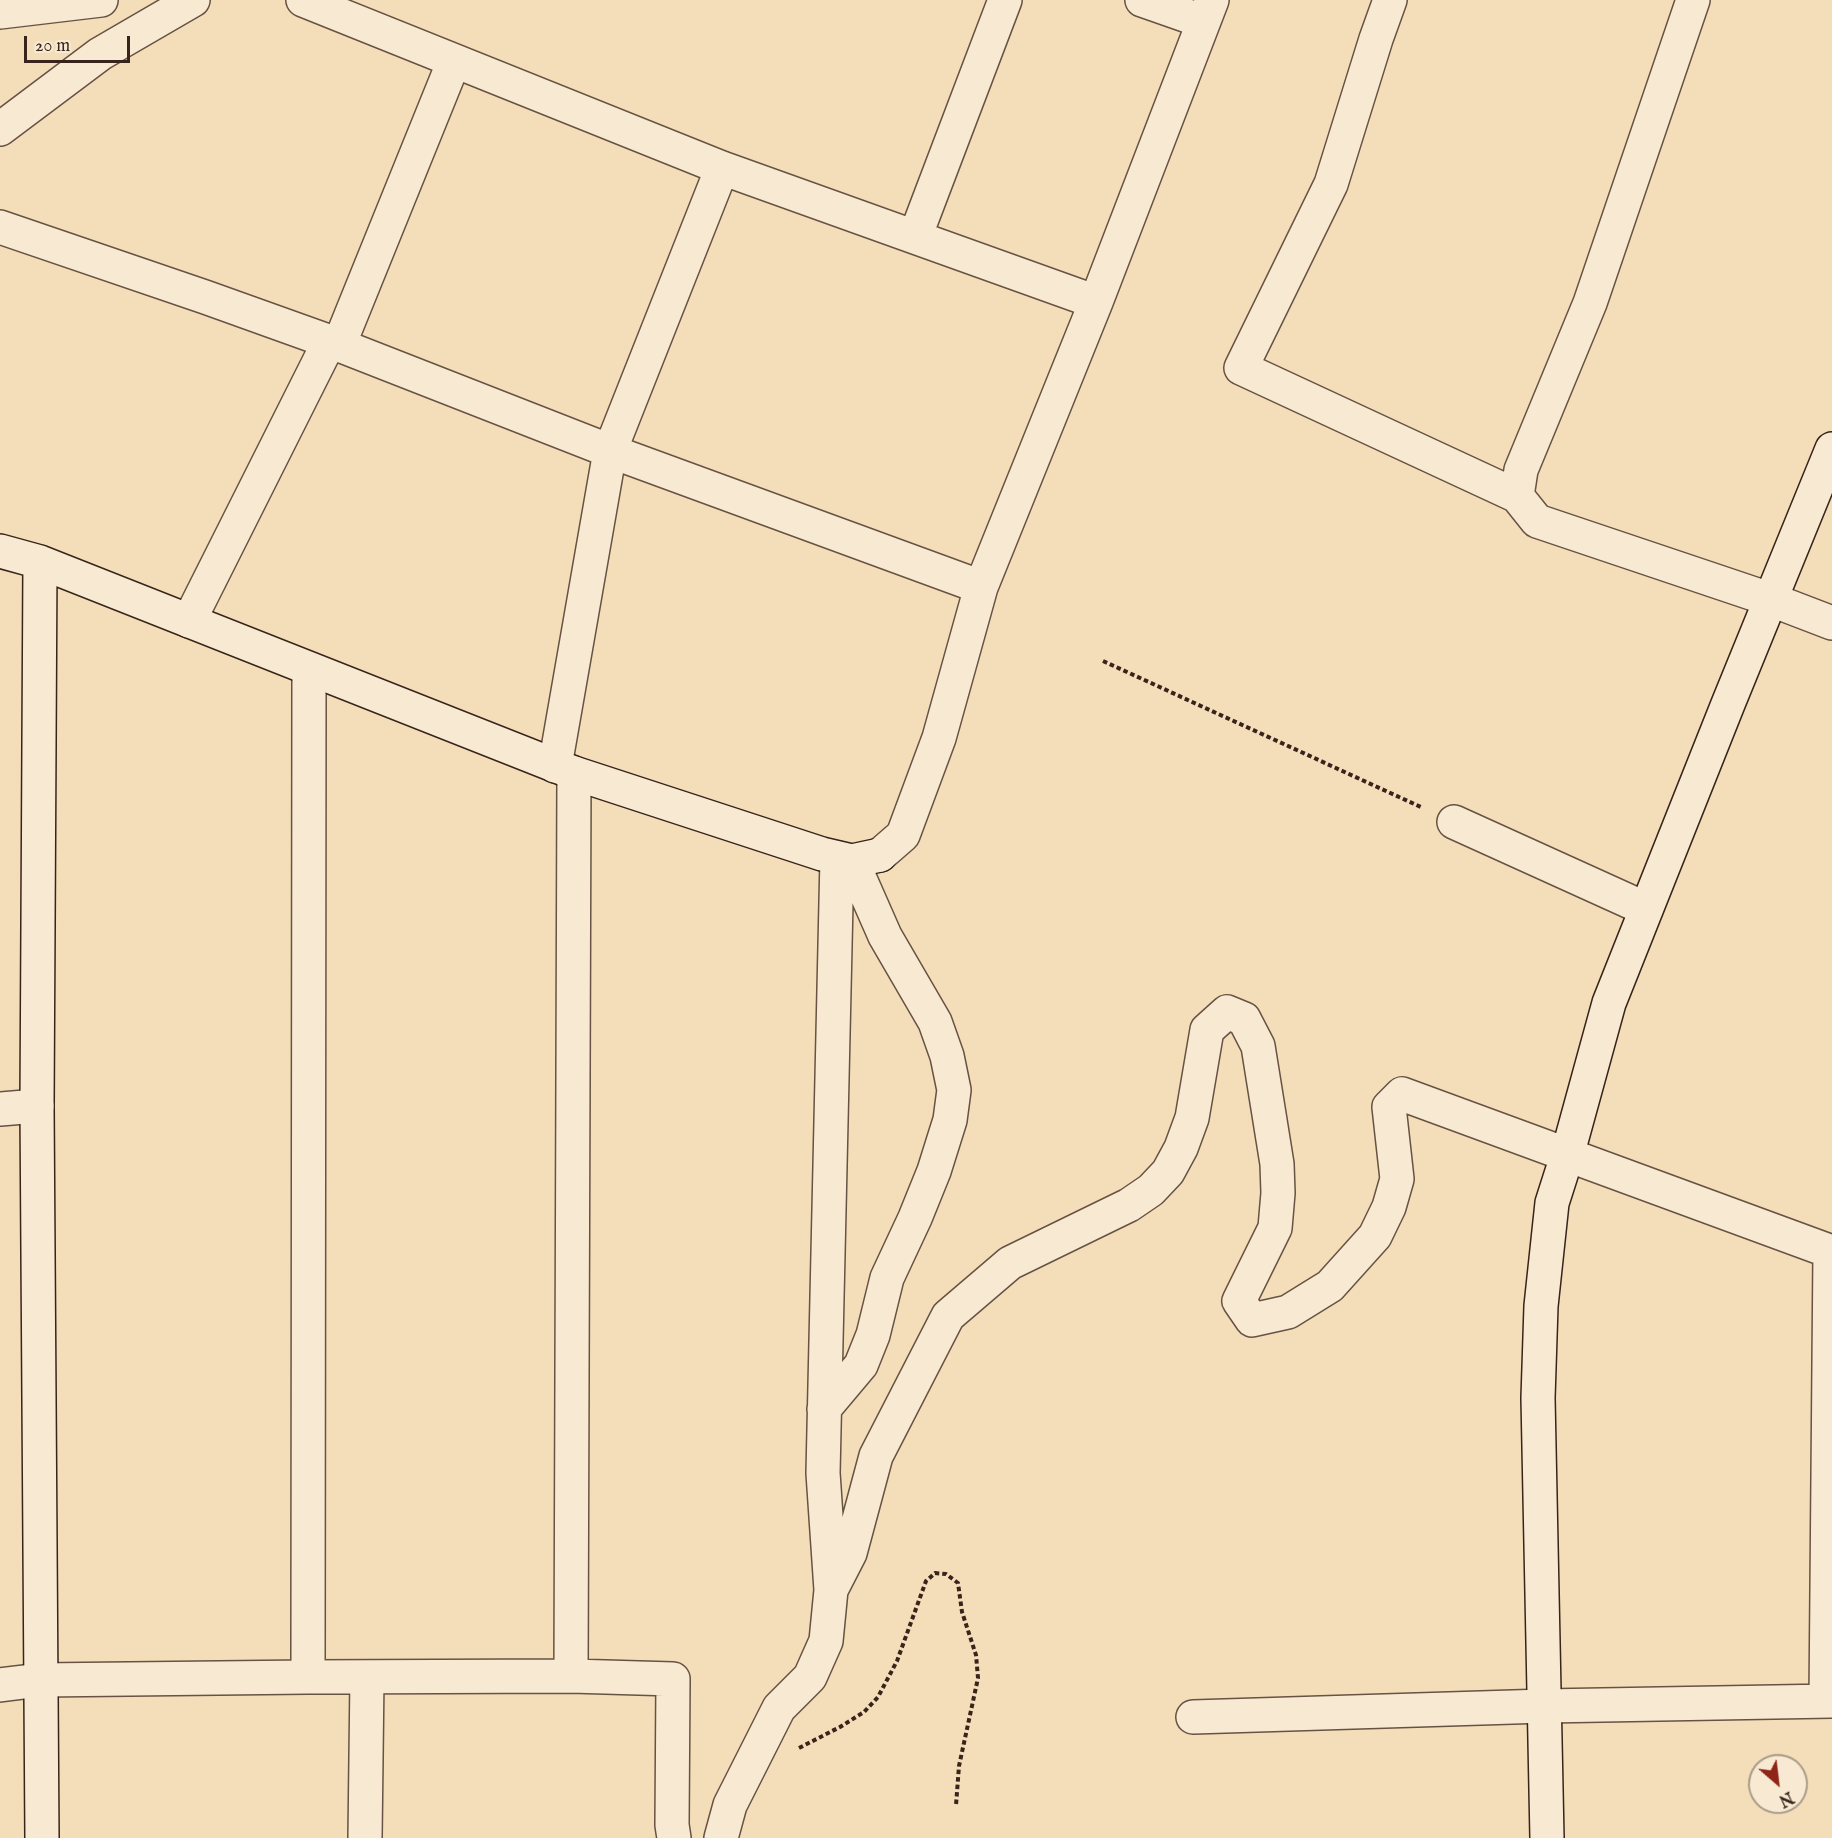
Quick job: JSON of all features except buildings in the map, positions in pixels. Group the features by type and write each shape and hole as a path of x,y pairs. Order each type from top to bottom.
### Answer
{"street":[{"path":"0,12 101,0"},
{"path":"0,129 100,54 193,0"},
{"path":"303,0 722,168 1096,302"},
{"path":"915,237 1005,0"},
{"path":"0,551 40,562 565,770 822,854 856,858 903,835 939,738 981,587 1096,302 1207,11 1142,0"},
{"path":"1390,0 1331,184 1241,368 1517,496 1537,521 1772,600 1832,623"},
{"path":"1517,496 1521,470 1590,303 1694,0"},
{"path":"189,621 334,344 454,60"},
{"path":"571,1676 565,770 610,451 722,168"},
{"path":"0,227 334,344 610,451 981,587"},
{"path":"1547,1838 1538,1398 1541,1306 1552,1203 1610,1003 1832,449"},
{"path":"40,562 37,1106 42,1838"},
{"path":"308,1677 309,669"},
{"path":"1454,822 1646,909"},
{"path":"824,1409 861,1365 873,1335 887,1278 934,1172 950,1120 954,1090 947,1056 935,1022 885,936 856,858"},
{"path":"721,1838 730,1805 779,1707 810,1677 826,1641 831,1590 823,1473 824,1409 856,858"},
{"path":"831,1590 850,1553 876,1456 948,1316 1010,1263 1129,1205 1151,1191 1168,1172 1181,1148 1192,1118 1207,1030 1227,1012 1244,1018 1258,1046 1277,1164 1278,1193 1275,1228 1239,1301 1252,1320 1288,1312 1330,1286 1375,1236 1389,1207 1397,1179 1389,1107 1402,1094 1831,1251 1829,1701 1545,1706 1193,1717"},
{"path":"0,1109 37,1106"},
{"path":"0,1685 40,1680 308,1677 571,1676 673,1679 672,1825 674,1838"},
{"path":"365,1838 367,1677"}],"path":[{"path":"1103,661 1454,822"},
{"path":"796,1749 864,1712 878,1696 897,1661 926,1581 935,1573 946,1574 958,1583 962,1612 976,1655 978,1678 959,1766 956,1805"}]}
